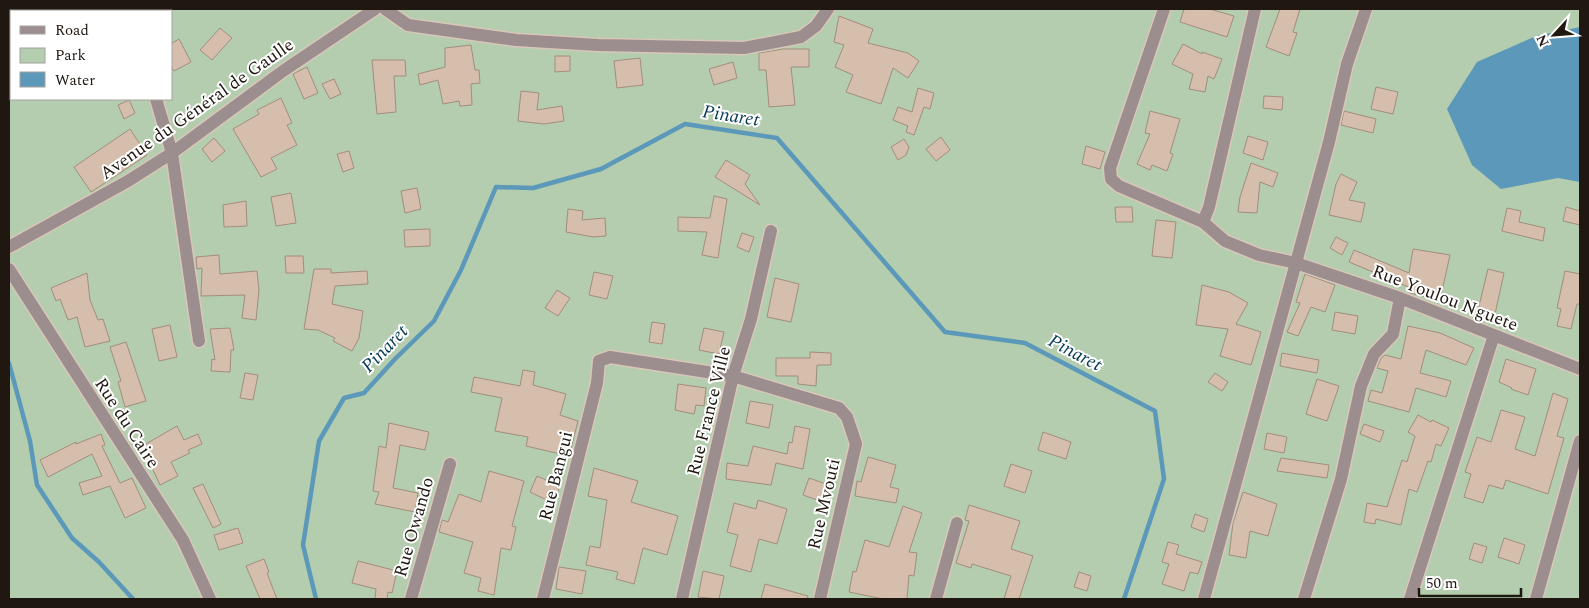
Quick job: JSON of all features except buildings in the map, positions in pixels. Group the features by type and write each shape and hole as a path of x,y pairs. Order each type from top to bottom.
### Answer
{"street":[{"name":"Avenue du Général de Gaulle","path":"9,247 128,182 172,153 283,71 375,9"},
{"path":"386,9 408,25 516,40 598,45 744,48 801,37 816,26 828,9"},
{"name":"Rue Youlou Nguete","path":"1164,9 1110,168 1111,179 1119,186 1203,222 1225,240 1259,255 1296,263 1400,298 1580,369"},
{"path":"1203,222 1209,207 1255,9"},
{"path":"1204,599 1329,142 1347,64 1366,9"},
{"path":"156,100 172,153 199,341"},
{"name":"Rue France Ville","path":"682,599 733,376 751,319 771,231"},
{"name":"Rue du Caire","path":"9,270 183,540 210,599"},
{"path":"1304,599 1341,478 1361,386 1374,354 1393,334 1400,298"},
{"path":"1410,599 1494,335"},
{"name":"Rue Bangui","path":"543,599 597,383 599,360 610,357 733,376"},
{"name":"Rue Mvouti","path":"733,376 838,408 847,417 856,444 820,599"},
{"path":"1536,599 1580,440"},
{"name":"Rue Owando","path":"411,599 450,464"},
{"path":"936,599 957,523"}],"green space":[{"path":"9,9 1580,9 1580,599 9,599"}],"water":[{"path":"1580,27 1580,182 1558,178 1501,189 1472,165 1447,109 1477,62 1536,36"}],"waterway":[{"name":"Pinaret","path":"316,599 303,545 319,441 344,398 364,393 434,321 461,270 496,187 533,188 601,169 685,124 777,138 945,332 1025,343 1155,411 1164,479 1124,599"},
{"name":"Pinaret","path":"9,363 30,441 37,485 72,538 99,562 133,599"}]}
